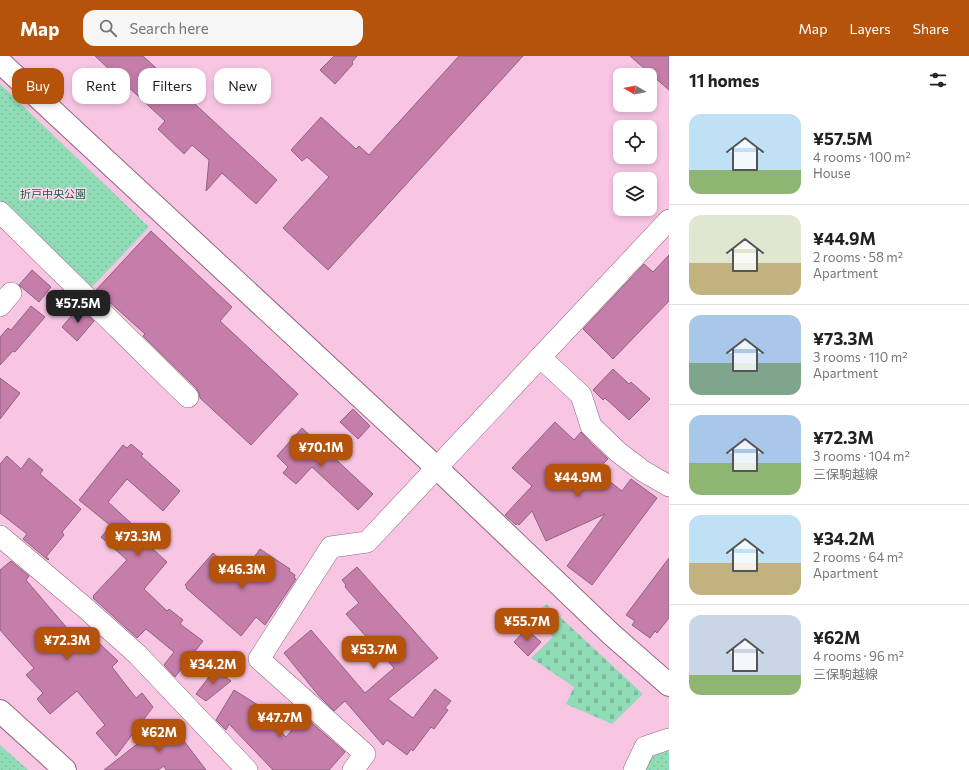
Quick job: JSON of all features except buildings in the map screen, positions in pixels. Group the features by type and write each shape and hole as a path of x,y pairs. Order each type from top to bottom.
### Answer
{"street":[{"path":"0,62 437,468 611,634 669,685"},
{"path":"0,212 188,397"},
{"path":"353,770 365,754 259,659 331,547 367,542 540,357 666,230"},
{"path":"540,357 581,395 591,426 618,452 643,471 669,486"},
{"path":"0,536 137,654 247,770"},
{"path":"0,711 65,770"},
{"path":"634,770 645,747 669,739"}],"green space":[{"name":"折戸中央公園","path":"0,84 12,96 12,104 21,104 149,227 90,289 0,202"},
{"path":"546,604 643,694 612,724 566,704 574,687 531,658 553,637 533,617"},
{"path":"0,745 28,770 0,770"},
{"path":"669,750 669,770 644,770 654,754"}]}
